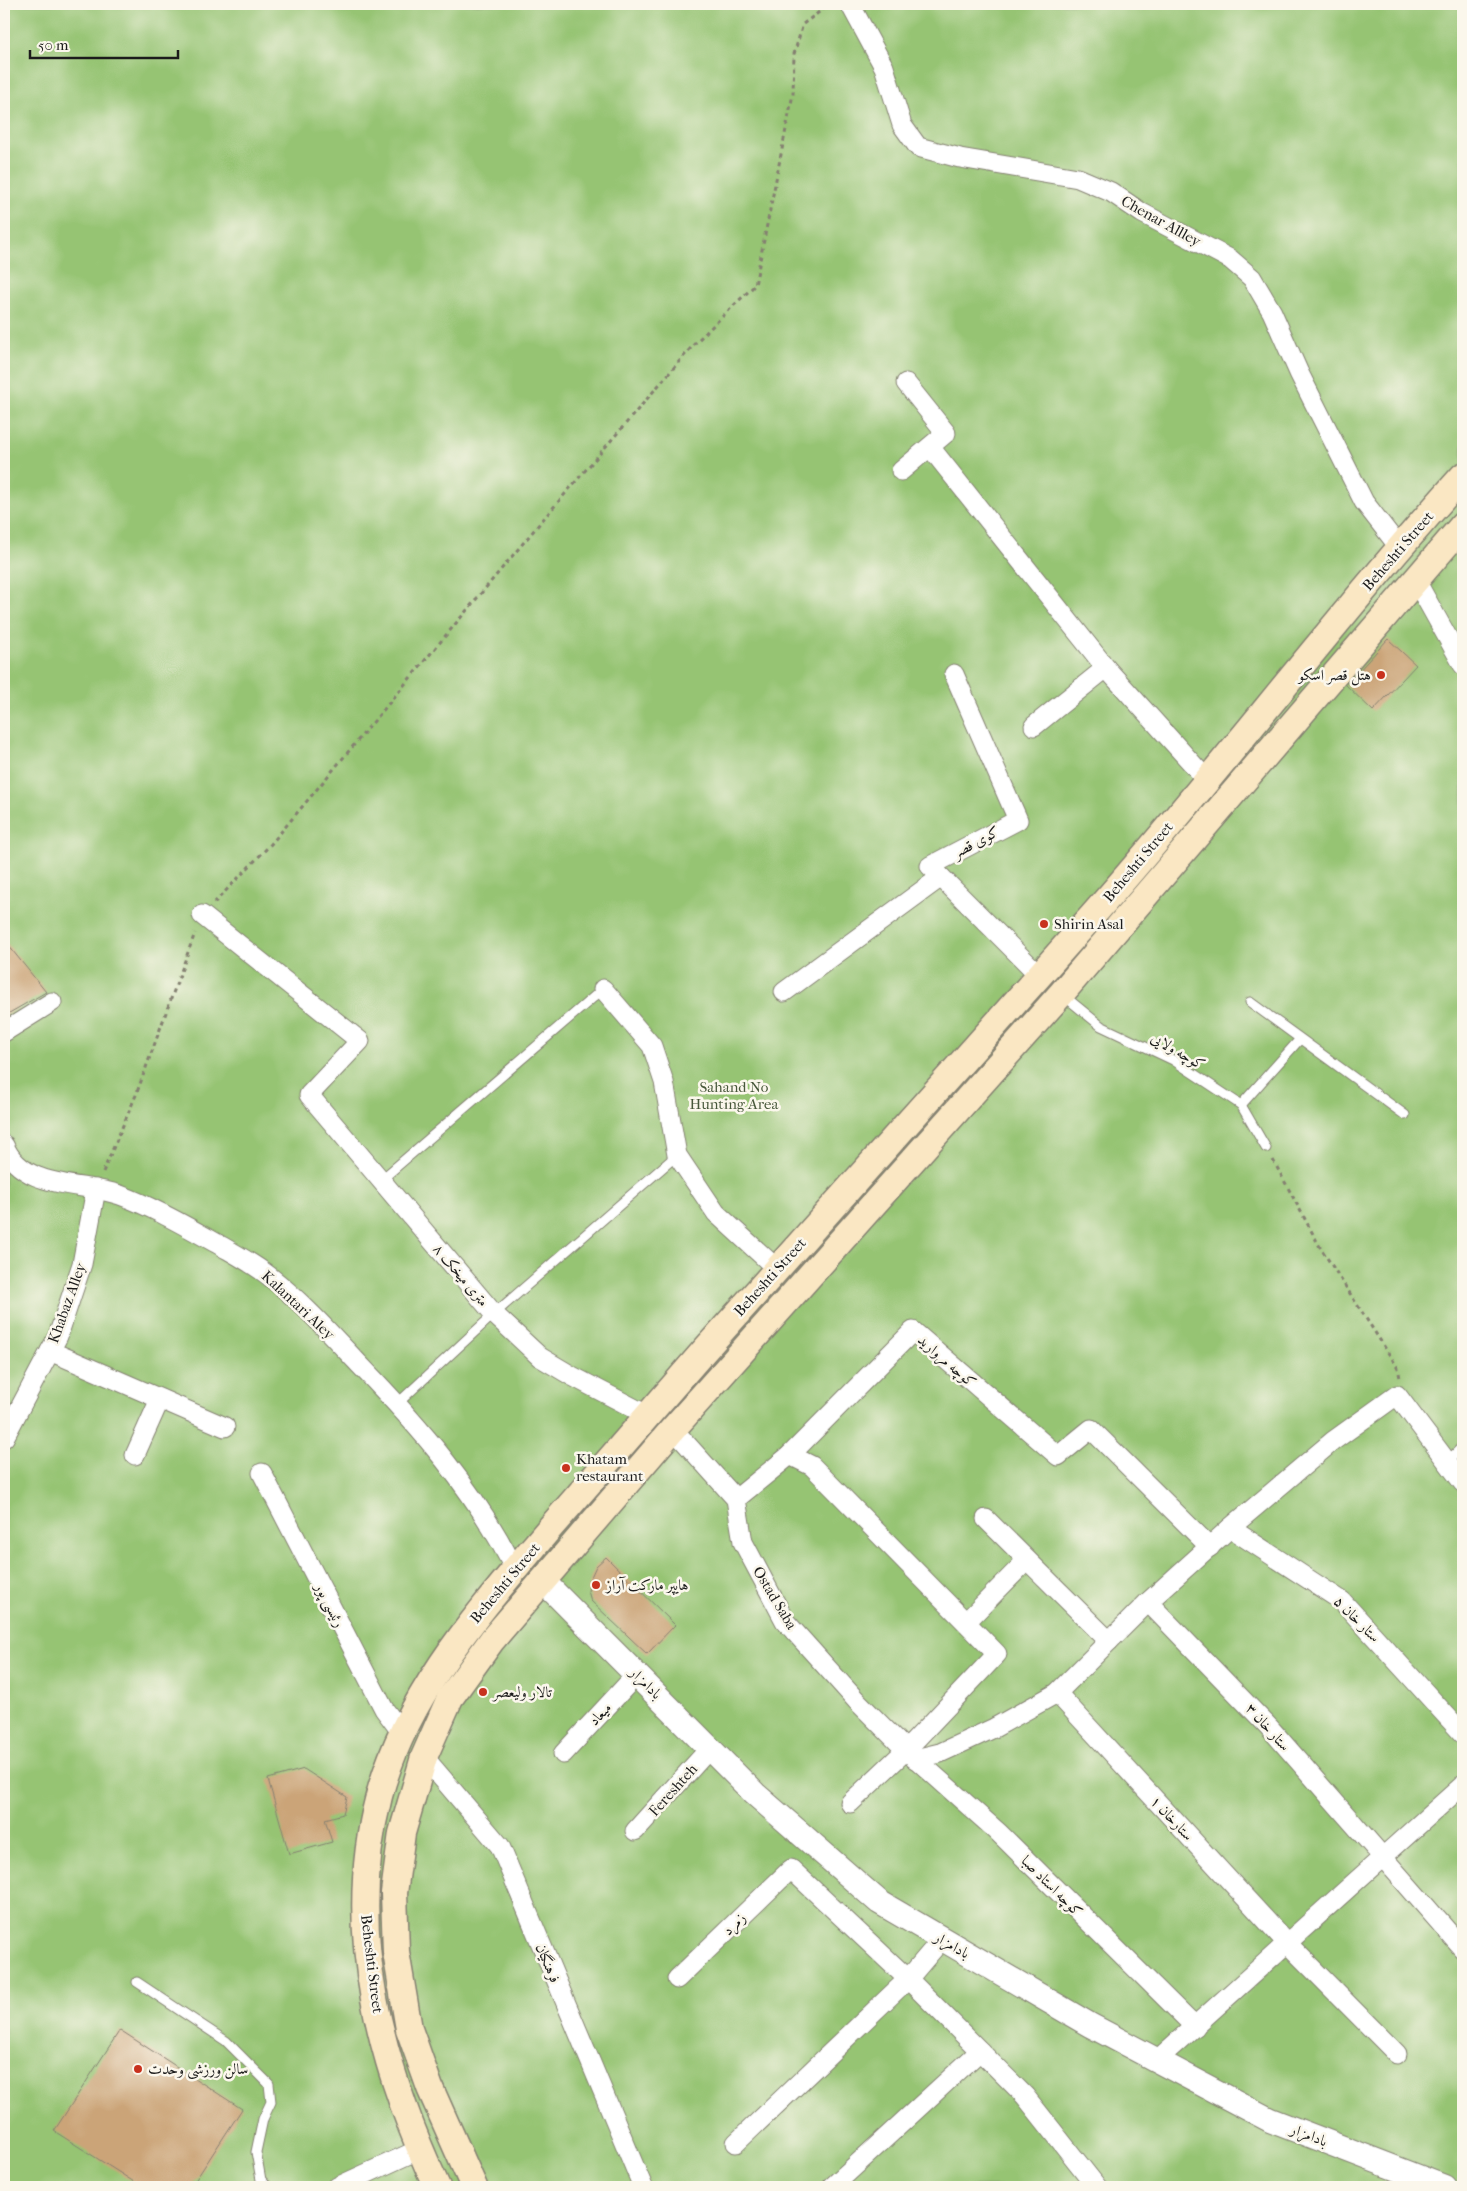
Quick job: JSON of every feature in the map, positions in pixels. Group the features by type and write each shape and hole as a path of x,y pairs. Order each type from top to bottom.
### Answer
{"main road":[{"name":"Beheshti Street","path":"437,2187 420,2149 388,2062 372,1990 364,1921 366,1863 380,1794 402,1733 439,1664 532,1549 647,1415 1040,975 1207,780 1399,547 1463,476"},
{"name":"Beheshti Street","path":"474,2187 430,2088 409,2029 396,1952 394,1893 402,1833 424,1756 450,1698 492,1640 673,1428 1061,994 1463,525"},
{"path":"513,1572 508,1586 510,1593 520,1599 543,1581 557,1556 551,1546 542,1544 532,1549"}],"street":[{"name":"Chenar Allley","path":"850,4 884,67 902,125 918,147 960,158 1078,178 1111,192 1142,213 1230,260 1252,278 1272,312 1299,373 1364,502 1399,547"},
{"path":"900,471 946,433 906,383"},
{"path":"930,447 1106,668 1207,780"},
{"path":"1415,579 1463,665"},
{"path":"1034,726 1106,668"},
{"name":"کوی قصر","path":"941,877 930,866 1018,820 954,674"},
{"path":"784,992 941,877 1040,975"},
{"name":"۸ متری میخک","path":"202,915 360,1040 309,1095 494,1314 540,1357 647,1415"},
{"path":"603,989 652,1046 664,1082 678,1155 716,1213 777,1269"},
{"path":"4,1032 52,1002"},
{"name":"Kalantari Aley","path":"4,1145 8,1157 26,1171 56,1183 96,1189 120,1196 218,1245 269,1275 326,1329 421,1430 496,1531 513,1572"},
{"name":"Khabaz Alley","path":"4,1438 58,1336 82,1264 96,1189"},
{"name":"کوچه مروارید","path":"790,1454 913,1331 1058,1456 1091,1429 1210,1547"},
{"path":"50,1351 225,1426"},
{"path":"910,1754 940,1754 994,1728 1057,1693 1148,1602 1230,1528 1333,1441 1396,1395 1463,1484"},
{"path":"135,1455 160,1399"},
{"path":"673,1428 736,1499 790,1454 812,1466 967,1621 997,1654 910,1754 850,1804"},
{"name":"رئیسی پور","path":"262,1473 384,1709 402,1733"},
{"name":"Ostad Saba","path":"736,1499 743,1542 785,1621 856,1700 910,1754"},
{"path":"986,1519 1109,1641"},
{"name":"ستار خان ۵","path":"1230,1528 1342,1601 1463,1734"},
{"path":"967,1621 1027,1560"},
{"name":"بادامزار","path":"543,1581 755,1794 879,1902 1090,2025 1270,2120 1444,2187"},
{"name":"ستار خان ۳","path":"1148,1602 1269,1727 1463,1949"},
{"name":"میعاد","path":"563,1754 637,1674"},
{"name":"ستارخان ۱","path":"1057,1693 1287,1944 1397,2054"},
{"name":"Fereshteh","path":"635,1831 710,1748"},
{"name":"کوچه استاد صبا","path":"910,1754 998,1832 1195,2027"},
{"name":"فرهنگیان","path":"424,1756 500,1846 643,2187"},
{"path":"1157,2060 1463,1785"},
{"name":"زمرد","path":"677,1979 791,1869 908,1979"},
{"path":"736,2143 908,1979 942,1939"},
{"path":"908,1979 1025,2096 1097,2187"},
{"path":"832,2187 980,2051"},
{"path":"337,2187 420,2149"}],"lane":[{"path":"381,1180 603,989"},
{"name":"کوچه ولایی","path":"1061,994 1101,1026 1173,1060 1241,1105 1266,1148"},
{"path":"1250,1002 1405,1115"},
{"path":"1241,1105 1300,1039"},
{"path":"397,1404 494,1314 678,1155"},
{"path":"1446,1462 1463,1446"},
{"path":"137,1982 226,2041 269,2084 271,2102 263,2119 256,2152 261,2180 268,2187"}],"path":[{"path":"96,1189 136,1095 202,915 271,844 533,531 690,350 755,285 793,94 794,54 803,24 830,4"},
{"path":"1266,1148 1320,1246 1398,1368 1401,1382 1396,1395"}],"green space":[{"name":"Sahand No Hunting Area","path":"4,4 1463,4 1463,2187 4,2187"}],"building":[{"name":"هتل قصر اسکو","path":"1388,639 1416,665 1373,711 1346,685"},
{"path":"4,940 46,992 4,1016"},
{"path":"606,1557 675,1625 647,1654 591,1601 588,1591 591,1577 596,1566"},
{"path":"304,1769 347,1797 343,1814 325,1819 332,1842 289,1854 268,1779"},
{"name":"سالن ورزشی وحدت","path":"120,2030 242,2109 191,2187 142,2187 54,2131"}],"place":[{"name":"هتل قصر اسکو","path":"1381,675"},
{"name":"Shirin Asal","path":"1044,924"},
{"name":"Khatam restaurant","path":"566,1468"},
{"name":"هایپر مارکت آراز","path":"596,1585"},
{"name":"تالار ولیعصر","path":"483,1692"},
{"name":"سالن ورزشی وحدت","path":"138,2069"}]}
